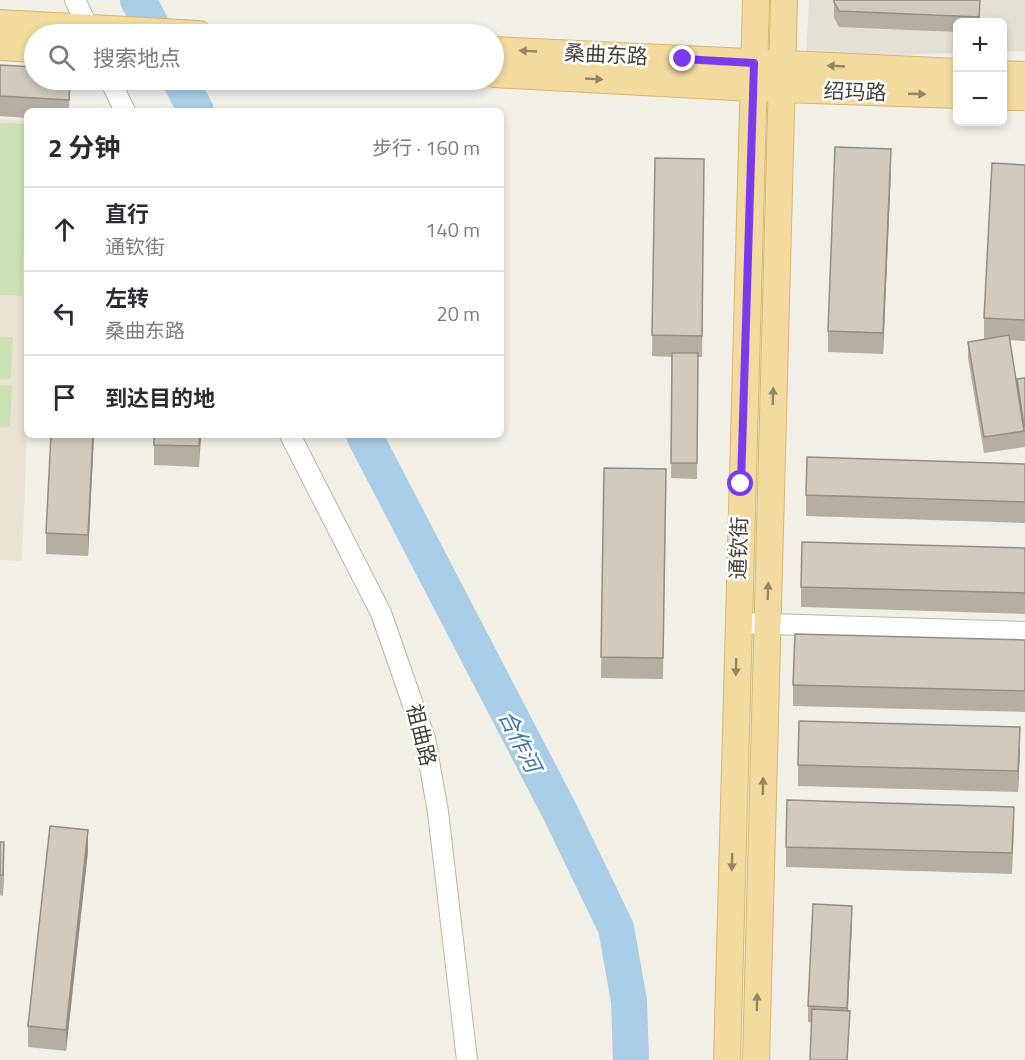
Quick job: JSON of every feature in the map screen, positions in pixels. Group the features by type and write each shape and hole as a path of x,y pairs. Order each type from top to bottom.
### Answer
{"main road":[{"name":"通钦街","path":"727,1060 737,623 756,0"},
{"path":"756,1060 784,0"},
{"path":"0,23 24,25"},
{"path":"0,47 24,48"},
{"name":"桑曲东路","path":"504,50 754,63"},
{"name":"绍玛路","path":"754,63 782,77 953,95"},
{"name":"绍玛路","path":"753,88 782,77 953,72"},
{"path":"1007,74 1025,75"},
{"name":"桑曲东路","path":"504,75 753,88"},
{"path":"1007,97 1025,98"}],"street":[{"path":"75,0 93,24"},
{"path":"115,90 124,108"},
{"name":"祖曲路","path":"292,438 381,614 425,739 438,812 467,1060"},
{"path":"737,623 1025,632"}],"shaded area":[{"path":"809,0 1025,0 1025,51 1007,52 1007,18 953,18 953,53 806,58"},
{"path":"0,119 24,121 24,438 27,438 22,561 0,560"}],"green space":[{"path":"0,123 24,124 22,296 0,295"},
{"path":"0,337 13,337 11,379 0,379"},
{"path":"0,385 12,386 10,427 0,427"}],"building":[{"path":"834,0 980,0 979,17 839,11"},
{"path":"0,65 24,66 24,90 70,90 69,100 0,96"},
{"path":"835,147 891,149 883,333 828,331"},
{"path":"655,158 704,159 702,336 652,335"},
{"path":"992,163 1025,165 1025,320 984,318"},
{"path":"1009,335 1024,431 984,437 968,342"},
{"path":"672,353 698,353 697,463 671,463"},
{"path":"1025,378 1025,426 1024,426 1017,379"},
{"path":"51,438 93,438 88,535 46,533"},
{"path":"154,438 200,438 199,446 154,445"},
{"path":"807,457 1025,464 1025,502 806,495"},
{"path":"604,468 666,469 663,658 601,657"},
{"path":"802,542 1025,548 1025,593 801,587"},
{"path":"795,634 1025,640 1025,691 793,685"},
{"path":"799,721 1020,727 1018,771 798,765"},
{"path":"787,800 1014,807 1012,853 786,847"},
{"path":"50,826 88,830 66,1030 28,1026"},
{"path":"0,842 4,842 3,875 0,875"},
{"path":"813,904 852,906 847,1008 808,1006"},
{"path":"812,1009 850,1011 847,1060 810,1060"}],"waterway":[{"name":"合作河","path":"138,0 151,24"},
{"name":"合作河","path":"185,90 194,108"},
{"name":"合作河","path":"366,438 560,812 616,928 629,1001 631,1060"}],"route":[{"path":"683,59 754,63 741,484"}]}
